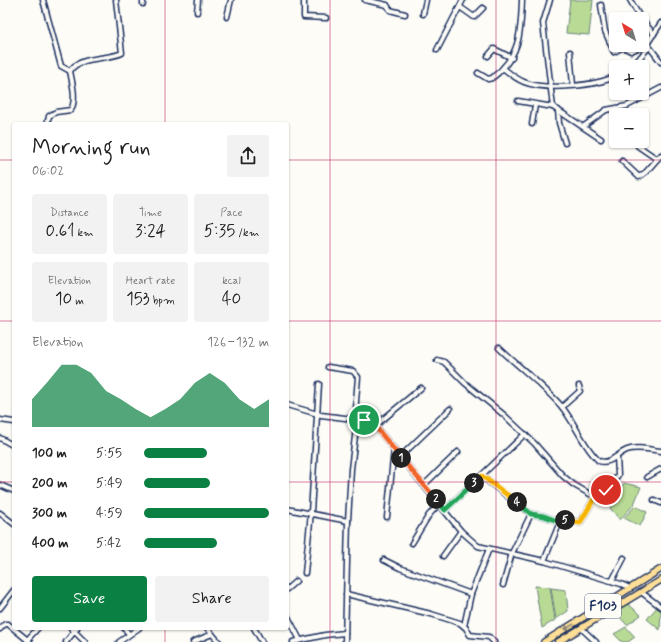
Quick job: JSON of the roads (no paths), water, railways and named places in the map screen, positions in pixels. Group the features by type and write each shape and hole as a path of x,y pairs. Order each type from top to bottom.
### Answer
{"main road":[{"name":"F103","path":"544,642 661,569"},
{"name":"F103","path":"558,642 661,580"}],"street":[{"path":"43,0 60,66 70,71"},
{"path":"47,122 49,116 56,112 71,110 73,106 74,100 70,71 74,66 122,53 116,0"},
{"path":"197,12 198,0"},
{"path":"227,17 231,0"},
{"path":"304,0 304,17 326,18"},
{"path":"365,0 387,5"},
{"path":"387,0 387,5 390,10 405,14"},
{"path":"423,14 426,0"},
{"path":"437,50 460,7 462,0"},
{"path":"478,73 488,79 492,78 512,58 518,44 522,0"},
{"path":"550,0 543,23 553,107"},
{"path":"630,0 638,12"},
{"path":"601,5 605,31 609,40"},
{"path":"460,7 474,17 483,8"},
{"path":"649,43 661,23"},
{"path":"649,28 654,34"},
{"path":"649,46 656,53 661,62"},
{"path":"488,56 494,49 512,58"},
{"path":"570,52 573,85"},
{"path":"503,68 524,82 534,85 573,85 609,79"},
{"path":"584,126 606,110 627,106 661,88"},
{"path":"518,101 553,107 584,126 601,139"},
{"path":"532,124 535,105"},
{"path":"558,110 559,123 565,143"},
{"path":"641,148 657,159"},
{"path":"622,161 639,177 646,172 661,155"},
{"path":"499,348 522,370 531,375 562,407 596,459 602,462 617,457 627,450 634,449 661,451"},
{"path":"437,360 444,362 465,383 486,399 525,434 563,476 574,485 595,497"},
{"path":"328,367 357,373 358,377 356,401 357,420 351,469 348,520 344,642"},
{"path":"305,573 311,512 319,384"},
{"path":"562,407 580,391 579,386"},
{"path":"375,426 420,388"},
{"path":"289,406 317,414 369,421 375,426 440,503 461,531 478,546 544,561 612,581 630,588"},
{"path":"400,457 450,409"},
{"path":"0,420 12,422"},
{"path":"445,510 525,434"},
{"path":"0,438 12,445"},
{"path":"387,517 394,449"},
{"path":"424,485 458,452"},
{"path":"482,476 531,514 544,516 560,522 565,520 580,523 595,497 610,486 618,475 617,457"},
{"path":"647,477 661,469"},
{"path":"0,485 12,490"},
{"path":"654,500 661,503"},
{"path":"412,543 429,515 440,503"},
{"path":"289,509 311,512 348,520"},
{"path":"0,513 12,522"},
{"path":"503,585 512,554 531,514"},
{"path":"544,561 560,522"},
{"path":"443,556 461,531"},
{"path":"464,626 471,594 489,549"},
{"path":"612,581 624,558"},
{"path":"384,560 471,594"},
{"path":"289,587 296,581"},
{"path":"641,592 661,607"},
{"path":"0,608 12,593"},
{"path":"346,594 431,614 464,626 470,635 489,638 494,642"},
{"path":"289,619 300,640"},
{"path":"0,629 5,624 8,624 12,627"},
{"path":"581,628 596,642"},
{"path":"15,630 28,641 36,630"},
{"path":"66,642 73,630"},
{"path":"75,630 85,642"},
{"path":"126,630 129,634"},
{"path":"119,642 135,630"},
{"path":"209,630 219,642"},
{"path":"255,630 262,642"},
{"path":"293,642 325,635 345,633"},
{"path":"193,642 212,634"}]}
